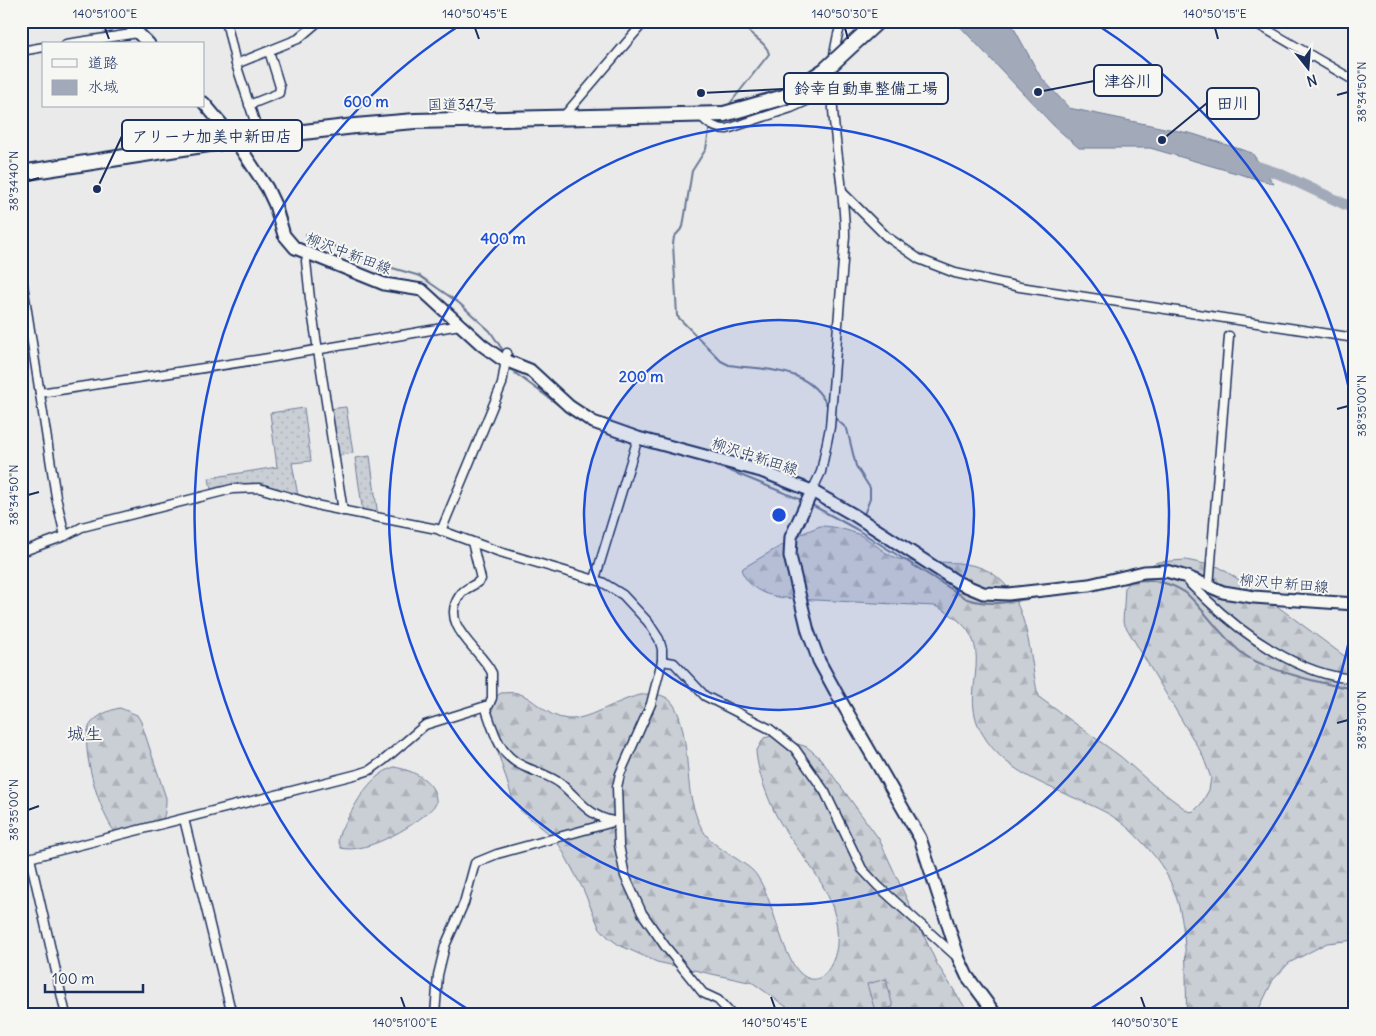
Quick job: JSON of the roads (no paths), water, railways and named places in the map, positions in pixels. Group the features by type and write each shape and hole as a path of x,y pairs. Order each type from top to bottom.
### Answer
{"highway":[{"name":"国道347号","path":"21,173 235,140 415,121 704,120 784,97 825,70 878,21"}],"main road":[{"path":"126,21 147,42"},
{"name":"柳沢中新田線","path":"205,104 235,140 267,188 275,205 284,235 295,248 384,284 422,290 482,345 530,370 569,406 593,422 638,438 761,471 854,515 959,583 983,594 1008,594 1089,585 1144,572 1166,571 1187,577 1224,592 1254,597 1355,604"},
{"path":"811,495 792,537 790,556 808,631 819,661 833,687 920,838 959,959 967,976 996,1015"}],"street":[{"path":"226,21 236,64 260,137"},
{"path":"236,64 298,39 319,21"},
{"path":"562,119 645,21"},
{"path":"811,495 821,472 830,427 845,236 843,193 833,89 836,40 842,21"},
{"path":"1252,21 1355,81"},
{"path":"79,42 138,33"},
{"path":"21,51 42,47"},
{"path":"249,105 279,93 280,87 269,51"},
{"path":"704,120 718,129 727,129 755,122 833,89"},
{"path":"843,193 886,236 919,259 955,273 1020,286 1355,338"},
{"path":"308,253 306,261 317,349 343,511"},
{"path":"21,272 56,497 65,536"},
{"path":"40,393 268,358 460,325"},
{"path":"1209,587 1228,336"},
{"path":"441,531 502,384 506,357"},
{"path":"595,579 638,438"},
{"path":"21,552 65,536 82,527 243,487 259,488 343,511 441,531 500,552 595,579 623,595 648,622 659,639 662,649 662,661 651,704 620,774 616,795 617,821 625,876 642,913 665,946 703,993 718,1000 732,1015"},
{"path":"21,860 364,772 384,760 425,725 485,706 492,698 492,673 464,638 455,616 456,603 461,594 481,578 472,542"},
{"path":"1187,577 1188,581 1235,626 1317,673 1355,679"},
{"path":"662,661 674,663 704,696 770,729 795,749 826,792 862,868 878,886 959,959"},
{"path":"485,706 494,737 520,765 556,780 590,812 617,821"},
{"path":"184,819 232,1015"},
{"path":"435,1015 438,976 445,946 464,903 475,863 497,854 617,821"},
{"path":"30,858 66,1015"}],"water":[{"path":"955,21 1010,21 1040,76 1069,108 1193,134 1252,153 1274,184 1150,148 1079,148 1054,126"}],"waterway":[{"path":"728,106 769,54 764,45 747,30 741,21"},
{"path":"712,128 709,131 706,149 692,171 683,227 674,237 677,316 721,361 729,365 772,370 799,377 820,394 828,407"},
{"path":"1250,164 1280,174 1355,209"},
{"path":"1346,205 1355,206"},
{"path":"306,234 375,263 420,276 459,303 490,331 504,352"},
{"path":"515,373 564,409"},
{"path":"572,415 581,421"},
{"path":"834,417 847,429 856,466 870,488 870,499 863,517"},
{"path":"687,457 728,470 804,501"},
{"path":"810,504 856,529 967,599 977,602 997,603 1047,595"},
{"path":"1130,581 1145,580 1159,582 1173,586 1186,593 1228,640 1243,654 1253,660 1298,676 1355,688"}],"place":[{"name":"津谷川","path":"1038,92"},
{"name":"鈴幸自動車整備工場","path":"701,93"},
{"name":"田川","path":"1162,140"},
{"name":"アリーナ加美中新田店","path":"97,189"}],"district":[{"name":"城生","path":"85,733"}]}
